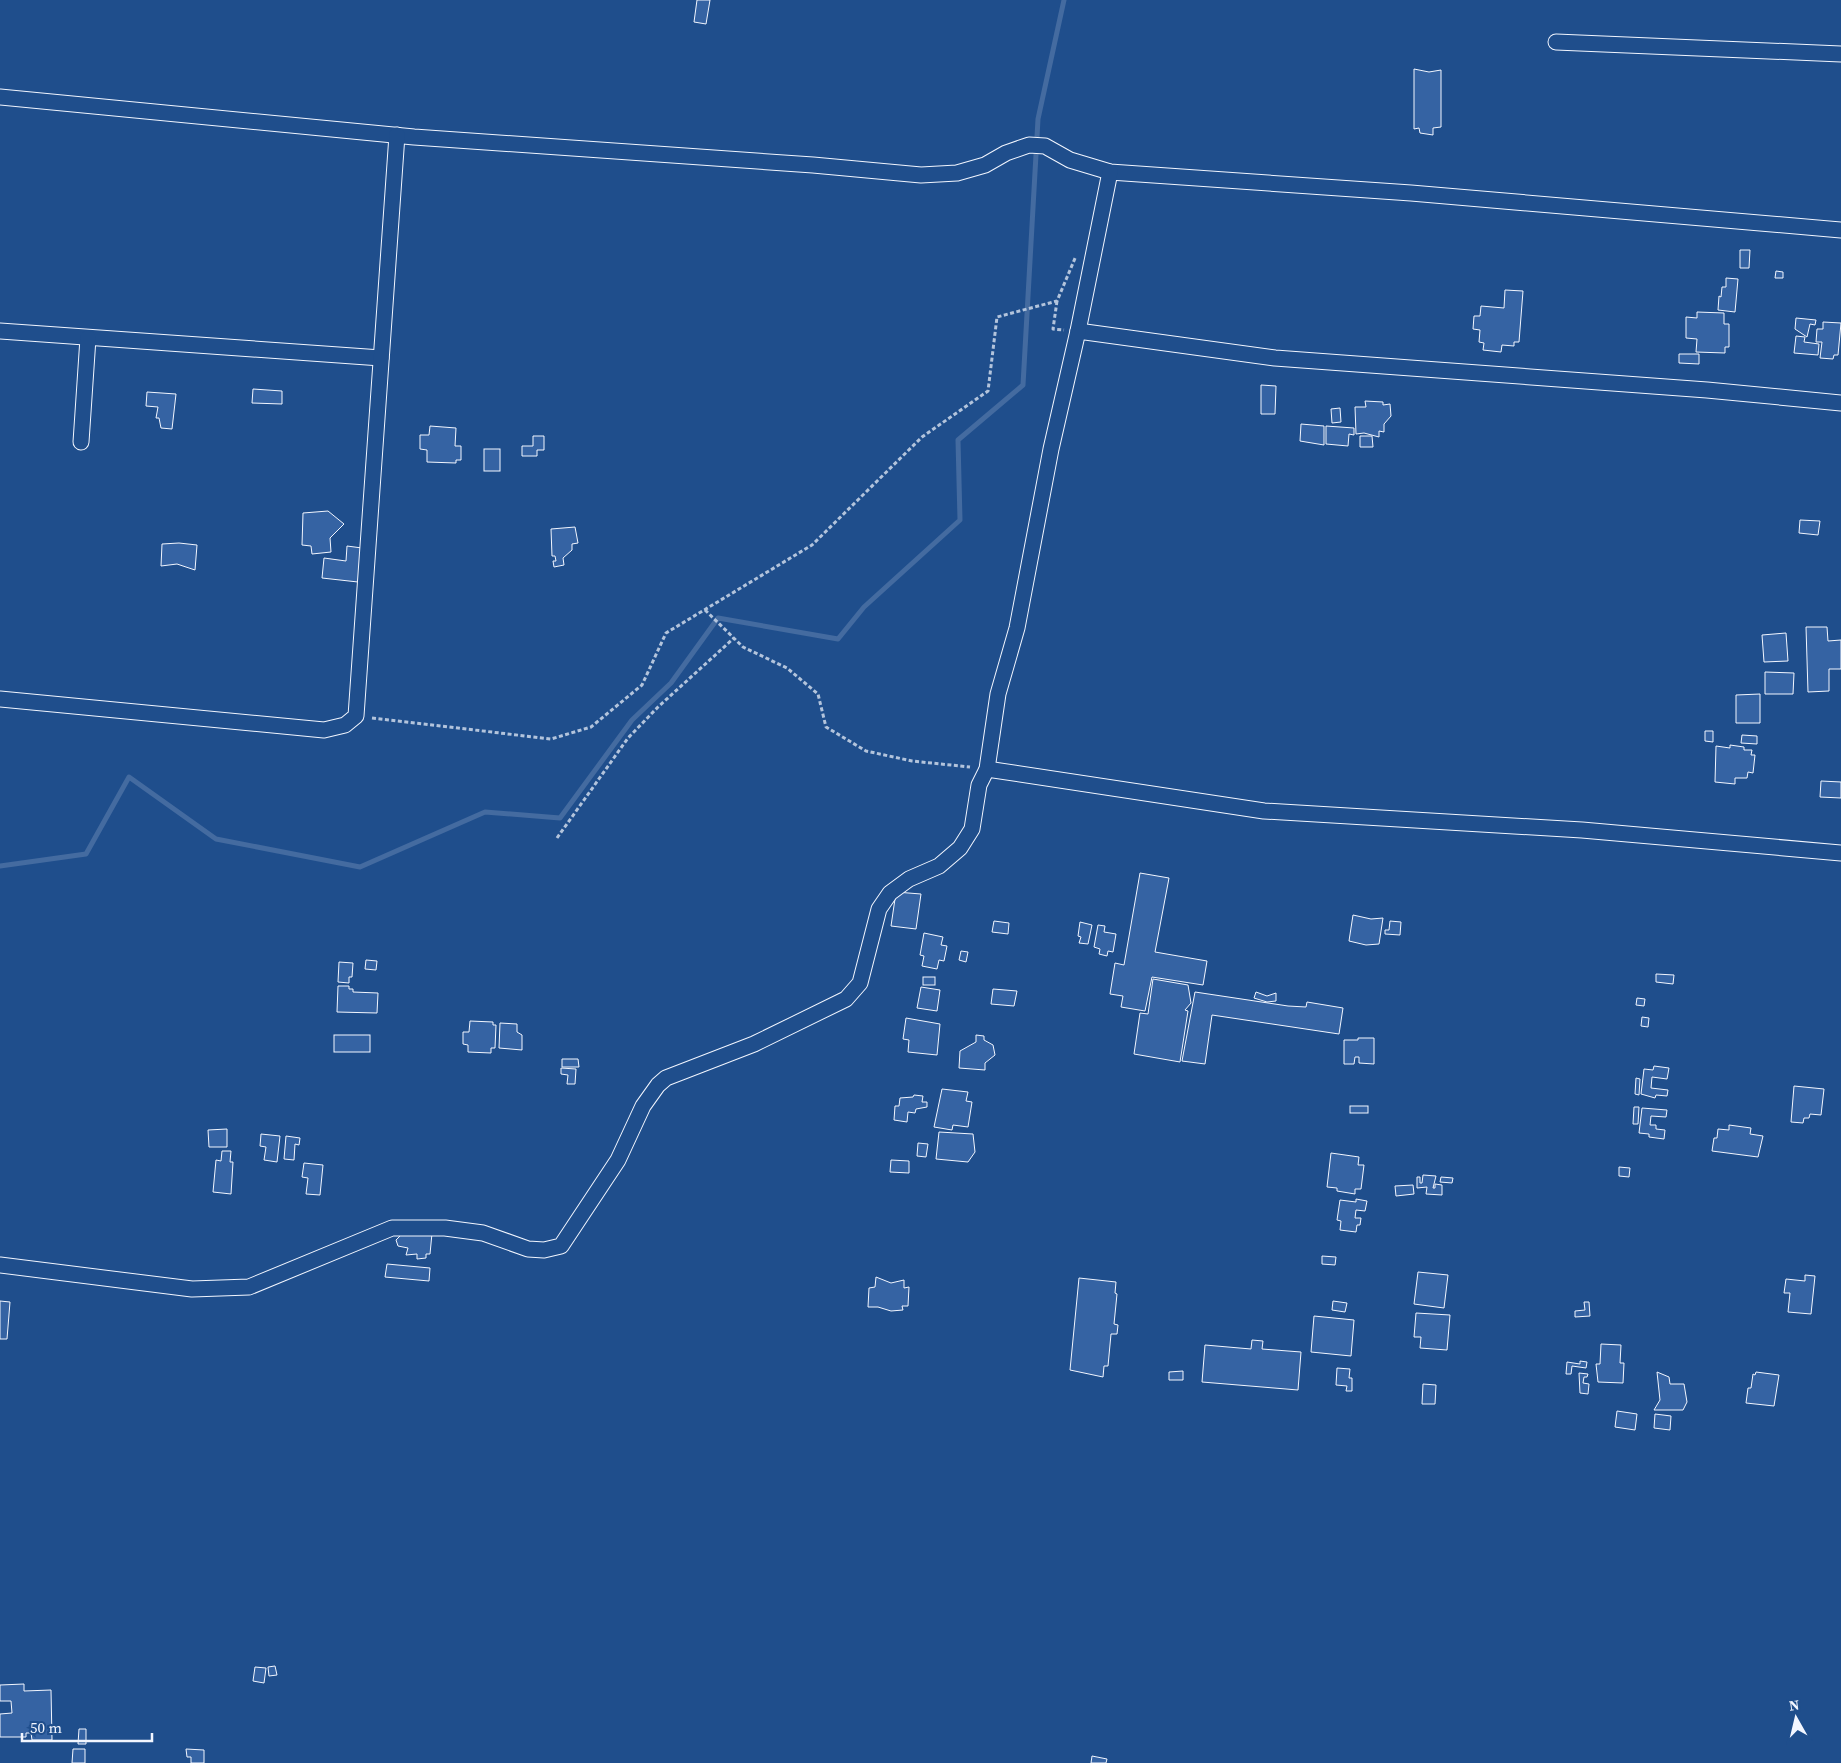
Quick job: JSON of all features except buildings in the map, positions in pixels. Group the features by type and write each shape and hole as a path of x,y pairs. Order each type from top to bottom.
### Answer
{"street":[{"path":"1556,42 1841,54"},
{"path":"0,97 396,135 803,164 921,175 957,173 985,165 1006,153 1029,145 1045,146 1070,160 1110,172 1411,192 1841,230"},
{"path":"0,699 324,730 345,726 356,716 396,135"},
{"path":"0,1266 192,1289 249,1287 392,1228 445,1228 483,1233 528,1249 544,1250 561,1246 618,1160 644,1106 666,1078 754,1044 846,999 860,983 879,910 890,893 909,879 939,866 960,848 972,829 979,785 987,769 998,694 1017,628 1051,449 1078,331 1110,172"},
{"path":"0,331 381,358"},
{"path":"1078,331 1275,358 1707,390 1841,403"},
{"path":"81,442 88,338"},
{"path":"987,769 1264,811 1582,830 1841,853"}],"path":[{"path":"1076,255 1057,301 1053,329 1078,331"},
{"path":"356,716 551,739 591,727 642,685 666,633 812,545 922,437 988,390 997,317 1057,301"},
{"path":"705,610 743,646 787,668 818,694 826,727 866,751 912,761 987,769"},
{"path":"558,838 628,738 658,707 734,638"}],"waterway":[{"path":"0,866 86,854 129,777 216,839 360,867 485,812 560,818 632,720 671,683 718,618 838,639 864,607 960,520 958,440 1023,385 1038,119 1064,0"}]}
